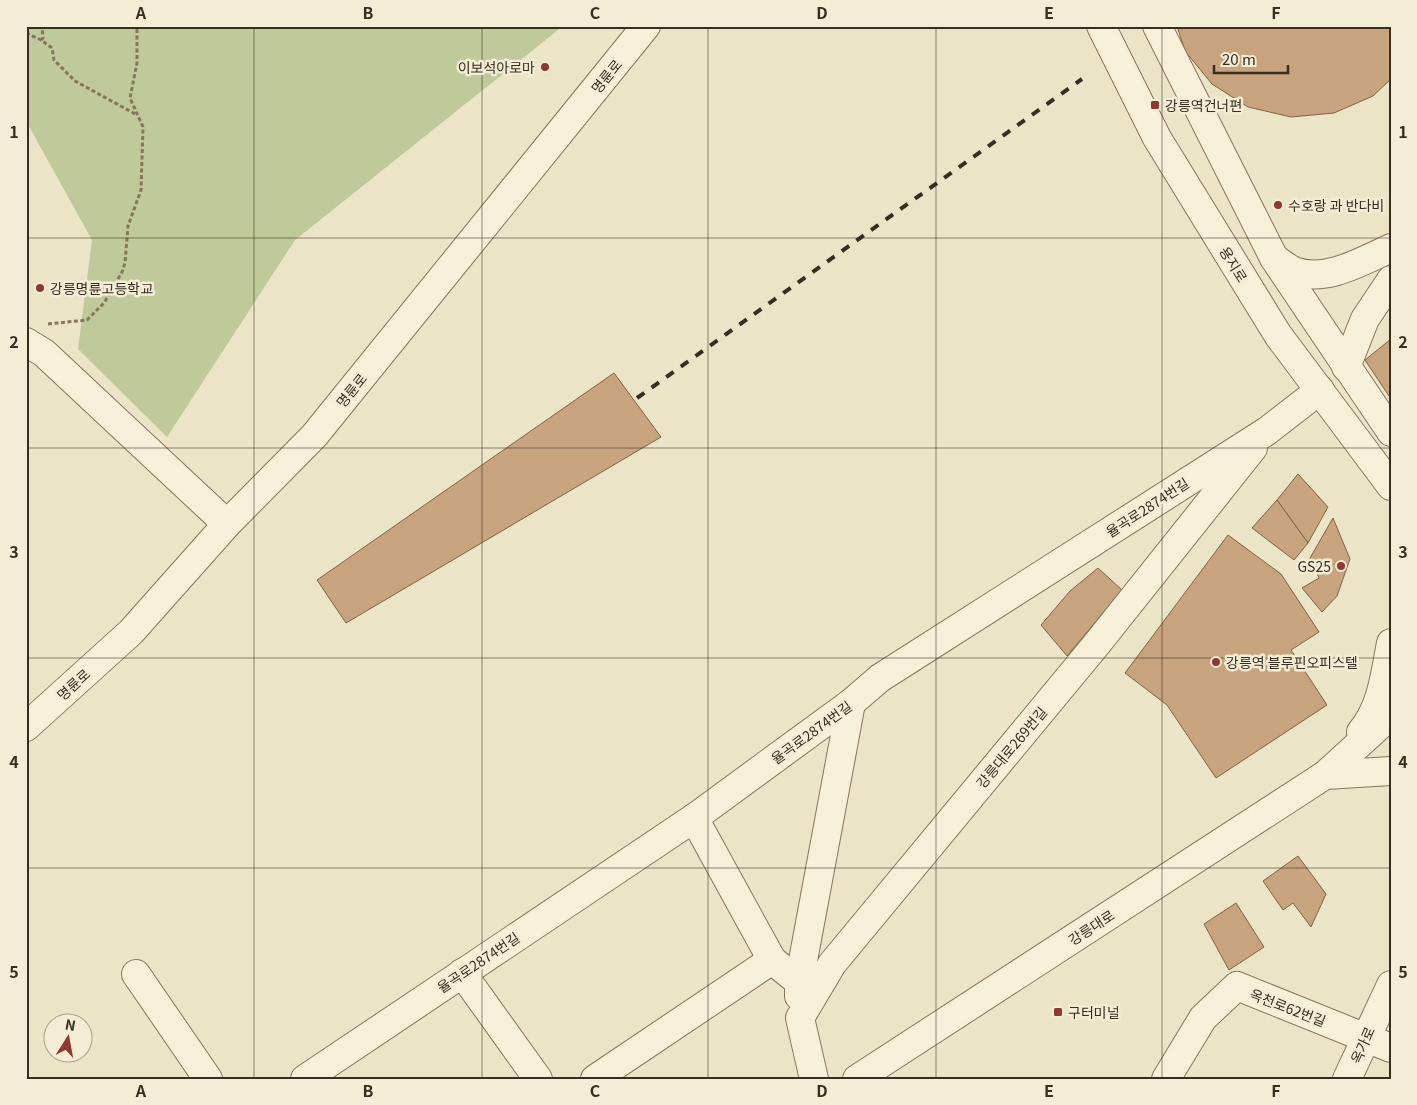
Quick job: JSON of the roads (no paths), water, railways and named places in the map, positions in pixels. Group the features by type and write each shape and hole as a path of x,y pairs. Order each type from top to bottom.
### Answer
{"street":[{"name":"명륜로","path":"26,727 131,632 227,524 314,436 646,26"},
{"name":"용지로","path":"1101,26 1156,138 1278,335 1389,487"},
{"path":"1157,26 1274,258 1391,432"},
{"path":"1274,258 1294,271 1318,274 1343,269 1391,248"},
{"path":"1346,367 1365,319 1391,280"},
{"path":"32,334 44,352 227,524"},
{"name":"율곡로2874번길","path":"305,1079 694,818 851,703 880,678 1267,430 1320,390"},
{"name":"강릉대로269번길","path":"800,1018 832,964 1096,645 1267,430"},
{"path":"1325,775 1371,720 1382,692 1391,643"},
{"path":"814,1079 800,1018 799,982 851,703"},
{"path":"1325,775 1391,714"},
{"path":"1325,775 1391,743"},
{"path":"1325,775 1391,771"},
{"name":"강릉대로","path":"857,1079 1325,775"},
{"path":"694,818 772,960 799,982"},
{"path":"595,1079 772,960"},
{"path":"462,973 538,1079"},
{"path":"136,974 208,1079"},
{"name":"옥가로","path":"1347,1079 1365,1037 1391,985"},
{"name":"옥천로62번길","path":"1166,1079 1203,1018 1236,986 1365,1037"},
{"path":"1365,1037 1391,1048"}],"railway":[{"path":"637,398 1082,79"}],"place":[{"name":"이보석아로마","path":"545,67"},
{"name":"강릉역건너편","path":"1155,105"},
{"name":"수호랑 과 반다비","path":"1278,205"},
{"name":"강릉명륜고등학교","path":"40,288"},
{"name":"GS25","path":"1341,566"},
{"name":"강릉역 블루핀오피스텔","path":"1216,662"},
{"name":"구터미널","path":"1058,1012"}]}
